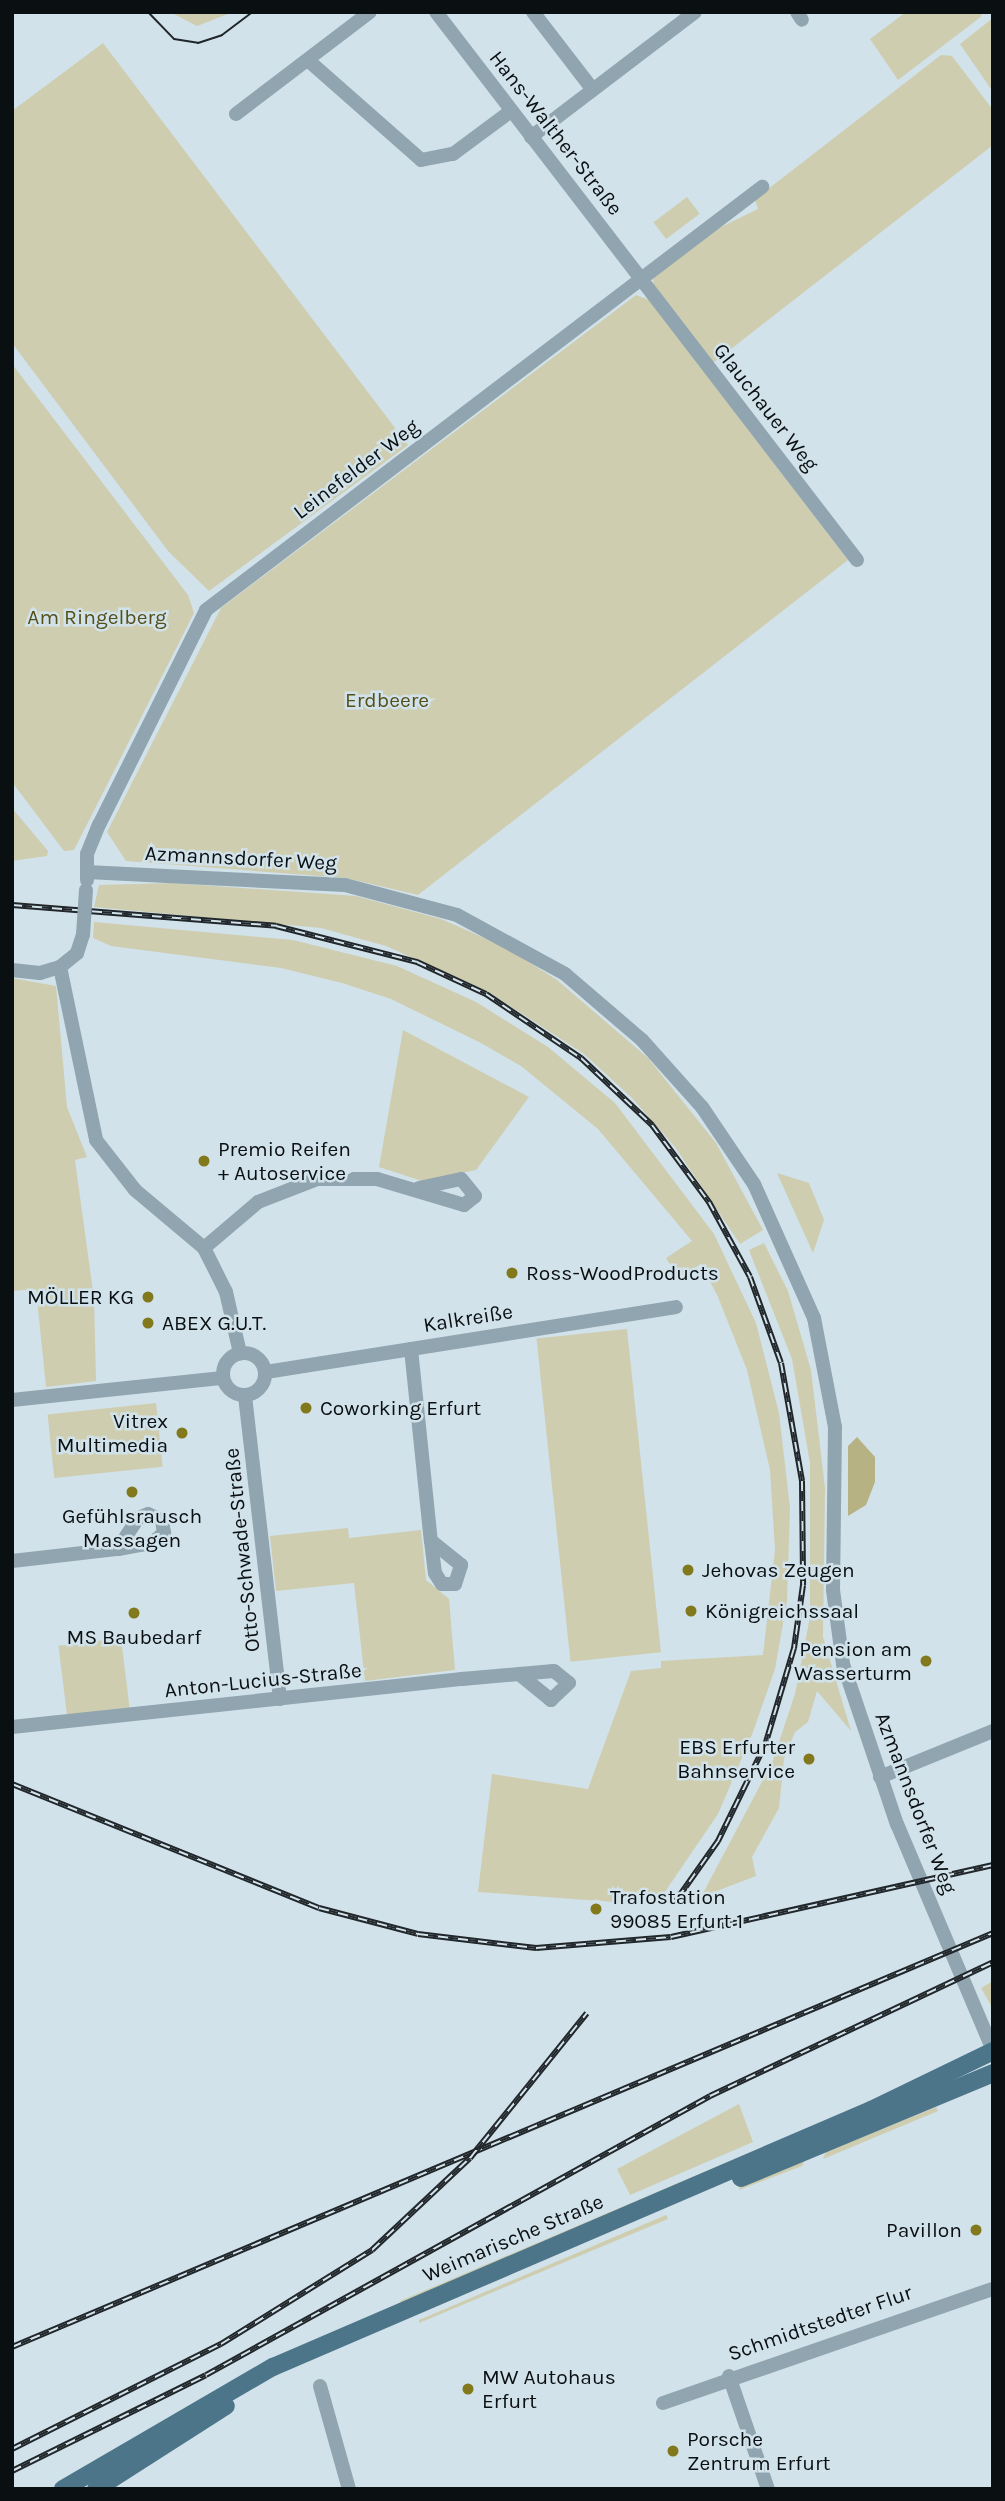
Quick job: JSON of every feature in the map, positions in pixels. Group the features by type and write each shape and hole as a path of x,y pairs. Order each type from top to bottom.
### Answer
{"main road":[{"name":"Weimarische Straße","path":"63,2489 284,2362 871,2110 993,2050"},
{"name":"Weimarische Straße","path":"96,2489 219,2410 320,2357 993,2073"}],"street":[{"path":"236,114 310,62 370,12"},
{"name":"Hans-Walther-Straße","path":"436,12 642,280"},
{"path":"533,12 593,90"},
{"path":"531,137 695,12"},
{"path":"310,62 421,160 453,154 511,111"},
{"name":"Leinefelder Weg","path":"60,967 83,935 87,854 206,610 762,187"},
{"name":"Glauchauer Weg","path":"642,280 857,561"},
{"name":"Azmannsdorfer Weg","path":"87,872 333,883 457,915 565,974 680,1080 754,1184 814,1318 835,1427 833,1590 839,1643 880,1777 993,2050"},
{"path":"12,970 40,973 60,967 96,1140 135,1190 204,1248 226,1292 240,1353"},
{"path":"204,1248 258,1202 299,1183 351,1177 419,1188"},
{"name":"Kalkreiße","path":"266,1372 676,1307"},
{"path":"411,1349 431,1541"},
{"path":"240,1353 254,1355 266,1372 262,1385 245,1395 229,1389 223,1378 225,1365 240,1353"},
{"path":"12,1400 223,1378"},
{"name":"Otto-Schwade-Straße","path":"245,1395 280,1699"},
{"path":"12,1561 118,1549"},
{"name":"Anton-Lucius-Straße","path":"12,1727 519,1674"},
{"path":"880,1777 993,1731"},
{"name":"Schmidtstedter Flur","path":"663,2403 729,2376 993,2289"},
{"path":"729,2376 768,2489"},
{"path":"320,2386 349,2489"}],"green space":[{"path":"170,12 233,12 197,26"},
{"path":"906,12 980,12 982,16 898,80 870,39"},
{"path":"993,18 993,92 960,44"},
{"path":"103,43 408,445 209,591 168,551 12,343 12,111"},
{"path":"941,55 952,56 993,110 993,145 713,363 654,288 653,278 719,228 758,209 755,200 763,193"},
{"path":"687,197 700,214 666,239 653,222"},
{"name":"Erdbeere","path":"636,295 649,300 848,560 418,895 346,878 126,861 107,832 221,608"},
{"name":"Am Ringelberg","path":"12,364 188,595 194,613 74,850 64,851 12,782"},
{"path":"12,808 48,851 47,856 12,861"},
{"path":"171,883 356,896 441,919 507,948 557,980 648,1058 716,1143 763,1230 740,1244 675,1147 632,1098 584,1054 487,991 386,946 321,928 94,907 99,885"},
{"path":"94,922 293,940 397,966 476,1002 548,1047 615,1103 714,1234 756,1323 779,1413 790,1508 787,1601 775,1669 753,1732 718,1814 656,1905 478,1892 492,1774 588,1789 631,1671 661,1668 661,1661 763,1655 775,1550 770,1470 747,1370 718,1297 701,1264 678,1278 666,1258 692,1241 598,1129 521,1066 481,1043 391,999 342,983 281,968 111,946 93,938"},
{"path":"12,978 56,986 67,1107 87,1157 75,1160 94,1299 96,1381 46,1387 36,1289 12,1291"},
{"path":"403,1030 529,1097 476,1170 422,1181 379,1167"},
{"path":"777,1173 809,1183 824,1220 813,1253"},
{"path":"764,1243 788,1291 811,1370 825,1488 823,1637 851,1731 817,1691 808,1722 795,1732 784,1759 779,1808 752,1857 756,1876 701,1897 772,1763 795,1694 810,1617 810,1463 792,1359 749,1250"},
{"path":"627,1329 661,1652 570,1662 536,1339"},
{"path":"156,1403 163,1467 54,1478 48,1414"},
{"path":"348,1528 349,1538 421,1530 426,1580 449,1599 455,1670 365,1681 354,1583 276,1591 270,1536"},
{"path":"121,1638 130,1707 67,1715 58,1646"},
{"path":"993,1981 993,2009 981,1988"},
{"path":"739,2104 753,2142 630,2195 617,2169"},
{"path":"936,2107 938,2111 823,2159 826,2152"},
{"path":"772,2143 401,2303 400,2301"},
{"path":"805,2160 802,2166 739,2190 740,2185"},
{"path":"666,2215 668,2219 419,2323 419,2320"}],"shaded area":[{"path":"857,1437 875,1457 875,1482 866,1505 848,1516 848,1446"}],"tram line":[{"path":"148,12 174,39 198,43 222,35 253,12"}],"railway":[{"path":"12,905 276,926 417,962 486,994 581,1058 652,1125 709,1202 750,1277 781,1363 802,1481 803,1585 794,1648 765,1745 718,1841 675,1902"},
{"path":"12,1784 319,1908 418,1934 536,1948 671,1937 993,1865"},
{"path":"12,2347 993,1933"},
{"path":"12,2471 206,2375 710,2096 993,1962"},
{"path":"12,2449 221,2344 372,2250 470,2158 587,2013"}],"place":[{"name":"Premio Reifen + Autoservice","path":"204,1161"},
{"name":"Ross-WoodProducts","path":"512,1273"},
{"name":"MÖLLER KG","path":"148,1297"},
{"name":"ABEX G.U.T.","path":"148,1323"},
{"name":"Coworking Erfurt","path":"306,1408"},
{"name":"Vitrex Multimedia","path":"182,1433"},
{"name":"Gefühlsrausch Massagen","path":"132,1492"},
{"name":"Jehovas Zeugen","path":"688,1570"},
{"name":"Königreichssaal","path":"691,1611"},
{"name":"MS Baubedarf","path":"134,1613"},
{"name":"Pension am Wasserturm","path":"926,1661"},
{"name":"EBS Erfurter Bahnservice","path":"809,1759"},
{"name":"Trafostation 99085 Erfurt 1","path":"596,1909"},
{"name":"Pavillon","path":"976,2230"},
{"name":"MW Autohaus Erfurt","path":"468,2389"},
{"name":"Porsche Zentrum Erfurt","path":"673,2451"}]}
